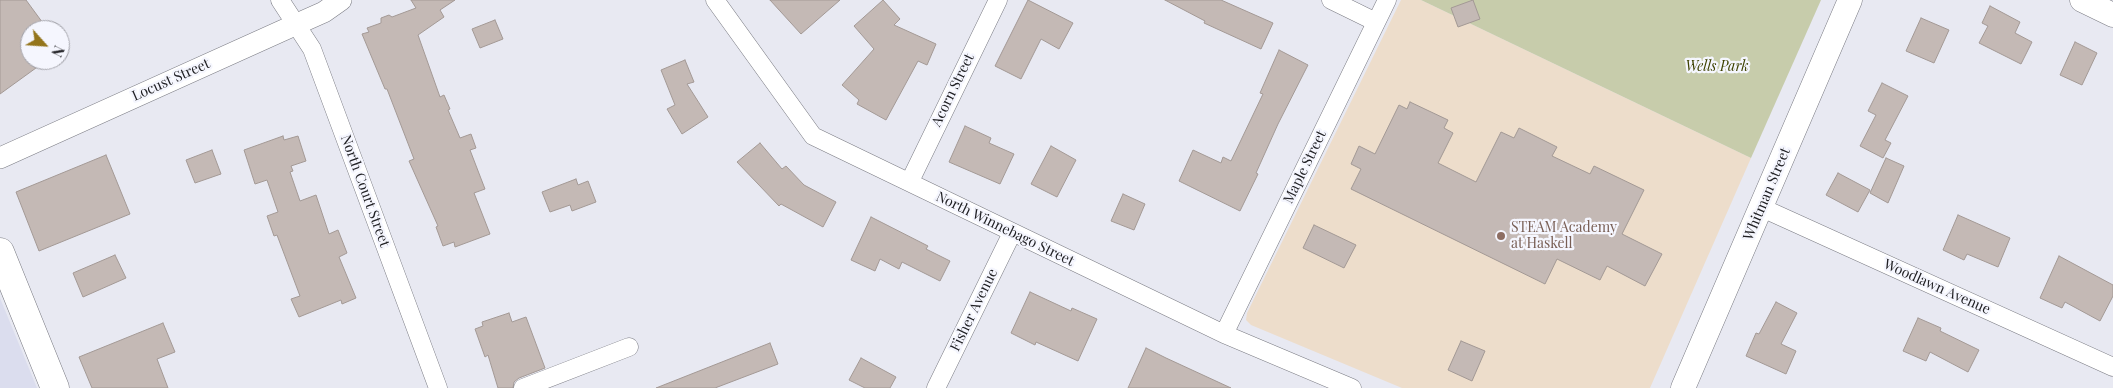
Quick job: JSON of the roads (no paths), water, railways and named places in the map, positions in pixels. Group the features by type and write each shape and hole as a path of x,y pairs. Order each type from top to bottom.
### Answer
{"main road":[{"name":"Whitman Street","path":"1683,388 1850,0"},
{"path":"1834,36 1866,0"},
{"path":"2082,0 2113,15"},
{"path":"0,252 55,388"}],"street":[{"name":"North Court Street","path":"280,0 312,49 438,388"},
{"name":"Locust Street","path":"0,158 324,12 342,0"},
{"name":"North Winnebago Street","path":"715,0 813,136 910,181 1012,233 1224,334 1352,388"},
{"name":"Acorn Street","path":"910,181 998,0"},
{"path":"1331,0 1376,22"},
{"name":"Maple Street","path":"1224,334 1387,0"},
{"name":"Woodlawn Avenue","path":"1760,207 2113,367"},
{"name":"Fisher Avenue","path":"936,388 1012,233"},
{"path":"523,388 629,347"}],"place":[{"name":"STEAM Academy at Haskell","path":"1501,236"}],"park label":[{"name":"Wells Park","path":"1717,67"}]}
